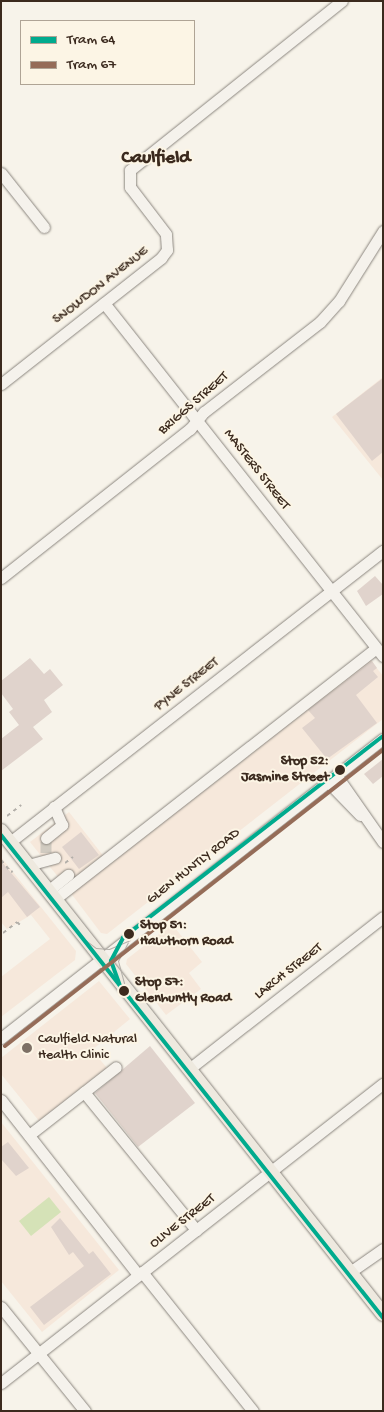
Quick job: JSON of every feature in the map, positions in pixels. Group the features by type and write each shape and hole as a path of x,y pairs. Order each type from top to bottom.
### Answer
{"main road":[{"path":"5,836 383,1314"}],"street":[{"name":"SNOWDON AVENUE","path":"1,384 161,258 169,242 130,187 130,170 342,1"},
{"path":"1,173 44,227"},
{"name":"BRIGGS STREET","path":"1,578 190,429 198,420 320,322 339,302 383,231"},
{"name":"MASTERS STREET","path":"104,303 380,652"},
{"name":"PYNE STREET","path":"5,836 54,807 383,551"},
{"path":"52,895 380,652"},
{"name":"GLEN HUNTLY ROAD","path":"1,1038 383,739"},
{"path":"332,779 383,842"},
{"path":"46,838 62,826 54,807"},
{"path":"28,865 55,862 52,895"},
{"name":"LARCH STREET","path":"189,1069 383,917"},
{"path":"29,1135 116,1067"},
{"name":"OLIVE STREET","path":"1,1383 383,1084"},
{"path":"84,1092 196,1230"},
{"path":"1,1100 253,1411"},
{"path":"352,1275 383,1251"},
{"path":"1,1307 86,1411"}],"path":[{"path":"7,816 21,805"},
{"path":"55,862 73,857"},
{"path":"1,860 11,872 14,871"},
{"path":"3,933 17,922 20,925"}],"shaded area":[{"path":"383,377 383,480 332,417"},
{"path":"369,658 383,676 383,719 107,934 101,933 70,892"},
{"path":"69,812 105,858 67,888 30,842"},
{"path":"1,857 76,951 75,960 1,1017 1,977 50,939 31,915 7,929 1,922"},
{"path":"172,924 202,962 189,973 201,989 166,1015 126,964 127,959"},
{"path":"99,981 130,1019 92,1050 107,1068 39,1121 1,1074 1,1058"},
{"path":"1,1122 119,1270 42,1332 1,1281"}],"green space":[{"path":"49,1197 61,1212 31,1236 19,1221"}],"building":[{"path":"383,378 383,452 372,461 336,414"},
{"path":"375,576 383,585 383,594 366,606 357,591"},
{"path":"30,658 44,674 50,669 63,685 44,700 52,712 33,727 43,739 1,771 1,739 19,725 9,712 13,709 1,693 1,681"},
{"path":"372,661 377,668 373,671 378,677 356,695 377,723 327,759 302,728 315,718 308,710"},
{"path":"383,759 383,776 373,784 364,774"},
{"path":"81,832 99,855 79,869 62,847"},
{"path":"1,861 40,907 27,917 8,892 1,898"},
{"path":"150,1046 195,1103 138,1147 95,1093"},
{"path":"8,1142 29,1168 16,1176 1,1159 1,1147"},
{"path":"60,1218 89,1254 93,1251 111,1274 44,1325 30,1307 84,1266 73,1252 69,1255 51,1227"}],"tunnel":[{"path":"46,838 46,853"}],"tram line":[{"name":"64","path":"383,736 123,938 111,961 120,986 383,1318"},
{"name":"67","path":"5,1046 383,750"},
{"name":"64","path":"1,835 122,988"},
{"path":"80,936 96,948 109,949 130,940"},
{"path":"124,983 118,961 128,942"}],"place":[{"name":"Stop 52: Jasmine Street","path":"340,770"},
{"name":"Stop 51: Hawthorn Road","path":"129,934"},
{"name":"Stop 57: Glenhuntly Road","path":"124,991"},
{"name":"Caulfield Natural Health Clinic","path":"27,1048"}],"district":[{"name":"Caulfield","path":"156,159"}]}
